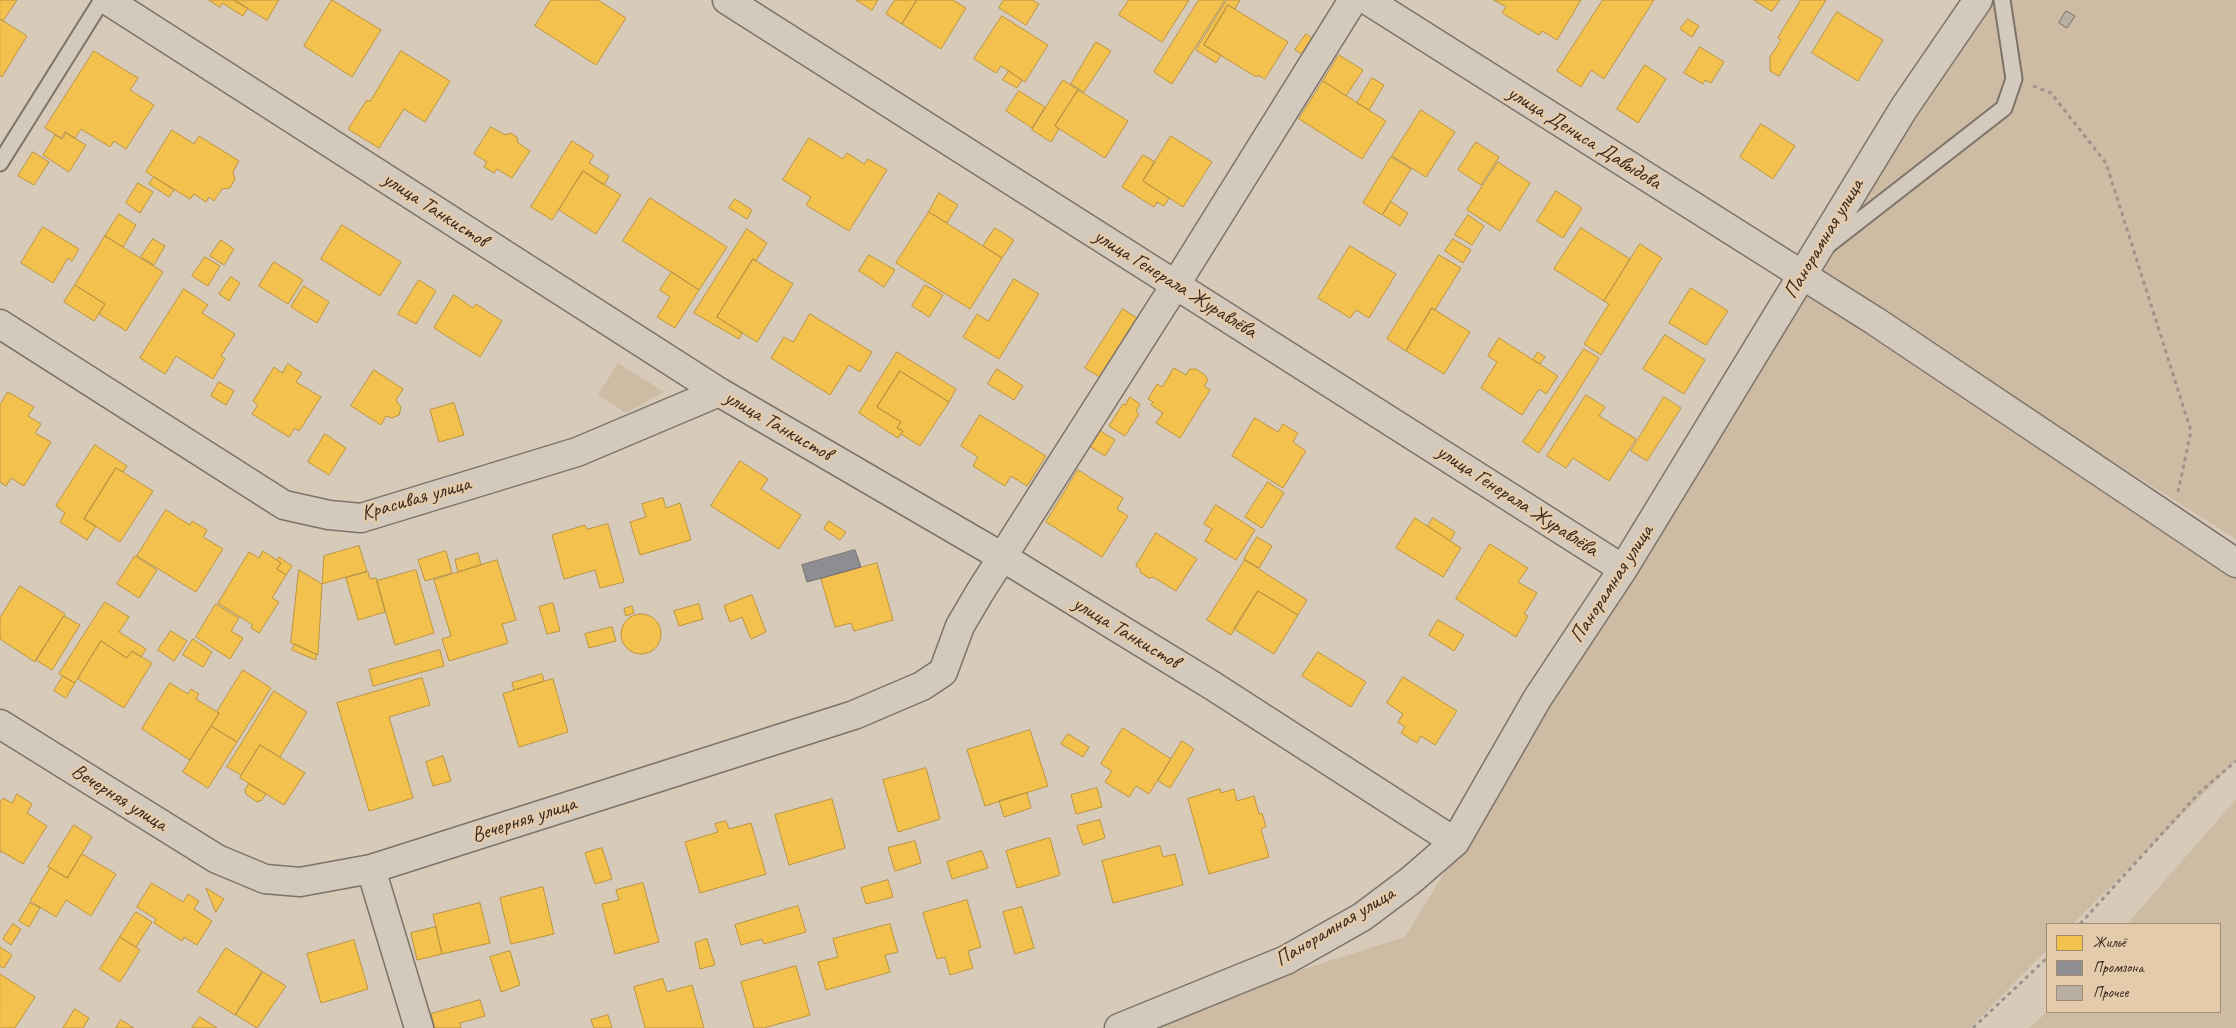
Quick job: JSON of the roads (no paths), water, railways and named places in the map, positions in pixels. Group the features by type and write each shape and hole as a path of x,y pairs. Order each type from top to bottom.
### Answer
{"street":[{"name":"улица Танкистов","path":"107,0 719,392 1004,558 1213,686 1455,842"},
{"name":"улица Генерала Журавлёва","path":"727,0 1623,569"},
{"name":"Вечерняя улица","path":"0,724 216,859 265,879 300,882 371,869 854,715 922,686 943,672 960,626 980,592 1004,558 1353,0"},
{"name":"улица Дениса Давыдова","path":"1367,0 1807,266 1875,321 2236,563"},
{"name":"Панорамная улица","path":"1119,1028 1286,960 1362,917 1410,881 1455,842 1537,700 1623,569 1904,108 1978,0"},
{"name":"Красивая улица","path":"0,324 284,505 329,515 361,518 577,452 719,392"},
{"path":"371,869 419,1028"}],"lane":[{"path":"0,163 102,0"},
{"path":"1807,266 2004,108 2014,79 2002,0"}]}
